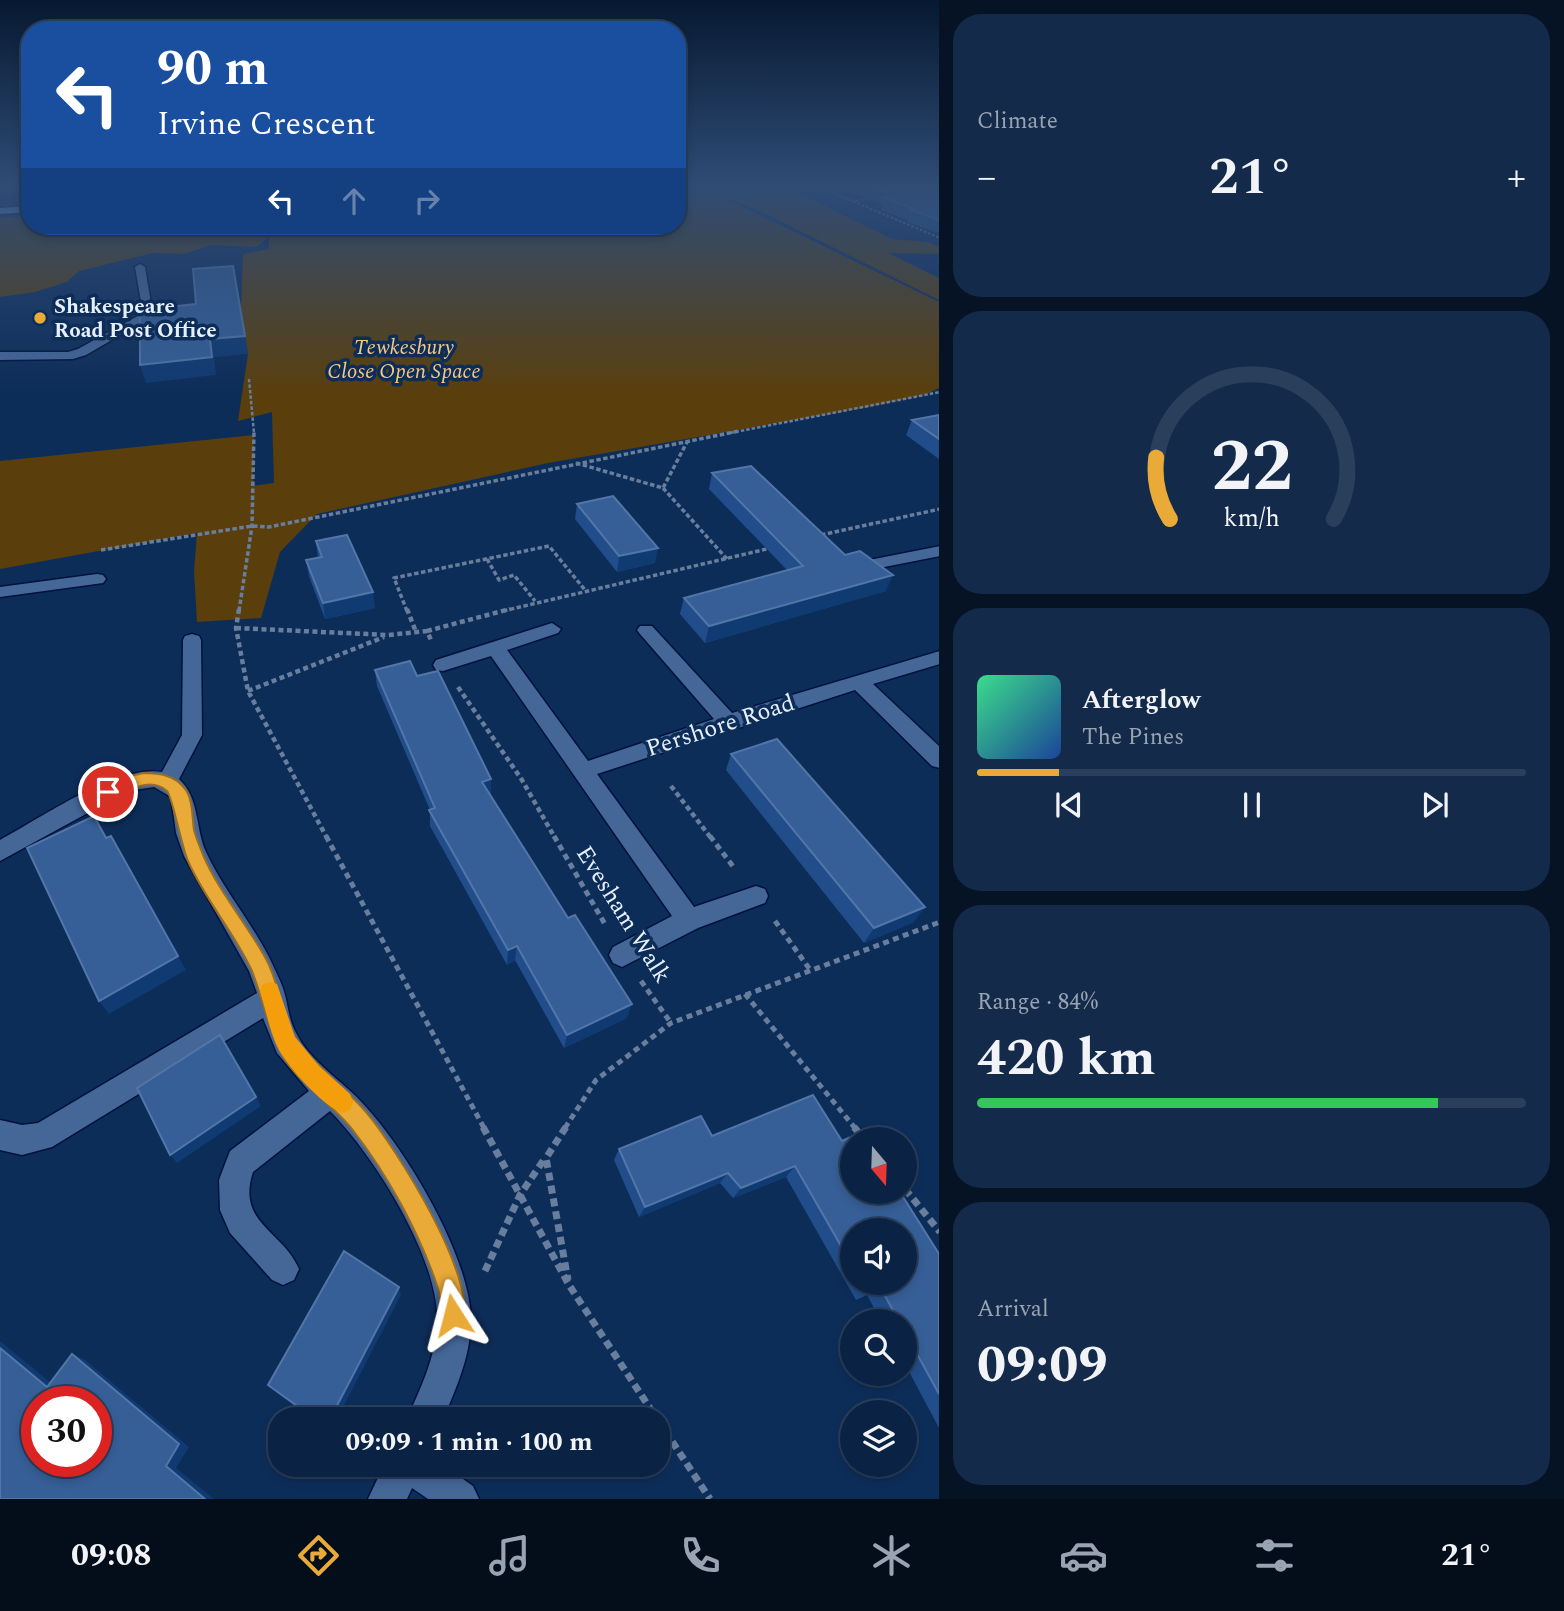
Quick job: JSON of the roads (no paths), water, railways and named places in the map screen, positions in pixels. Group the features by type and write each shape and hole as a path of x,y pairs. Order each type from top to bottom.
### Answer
{"street":[{"path":"0,356 69,356 82,352 149,314 139,267"},
{"path":"864,566 931,553 939,569"},
{"path":"0,592 97,579"},
{"path":"443,665 552,629"},
{"path":"646,630 728,722"},
{"path":"166,783 192,735 192,640"},
{"path":"495,647 689,920"},
{"name":"Pershore Road","path":"583,771 728,722 939,657"},
{"path":"857,681 939,760"},
{"path":"0,851 122,785 143,779 158,779 180,794 186,833 197,861 260,967 287,1043 311,1074 332,1091 360,1122 392,1168 435,1247 452,1292 454,1338 441,1386 431,1407"},
{"path":"622,955 689,920 756,896"},
{"path":"0,1135 22,1140 42,1136 273,998"},
{"path":"283,1269 235,1215 232,1194 235,1176 242,1162 332,1091"},
{"path":"387,1499 398,1477"},
{"path":"429,1477 460,1499"}],"place":[{"name":"Shakespeare Road Post Office","path":"40,318"}],"park label":[{"name":"Tewkesbury Close Open Space","path":"404,359"}]}
